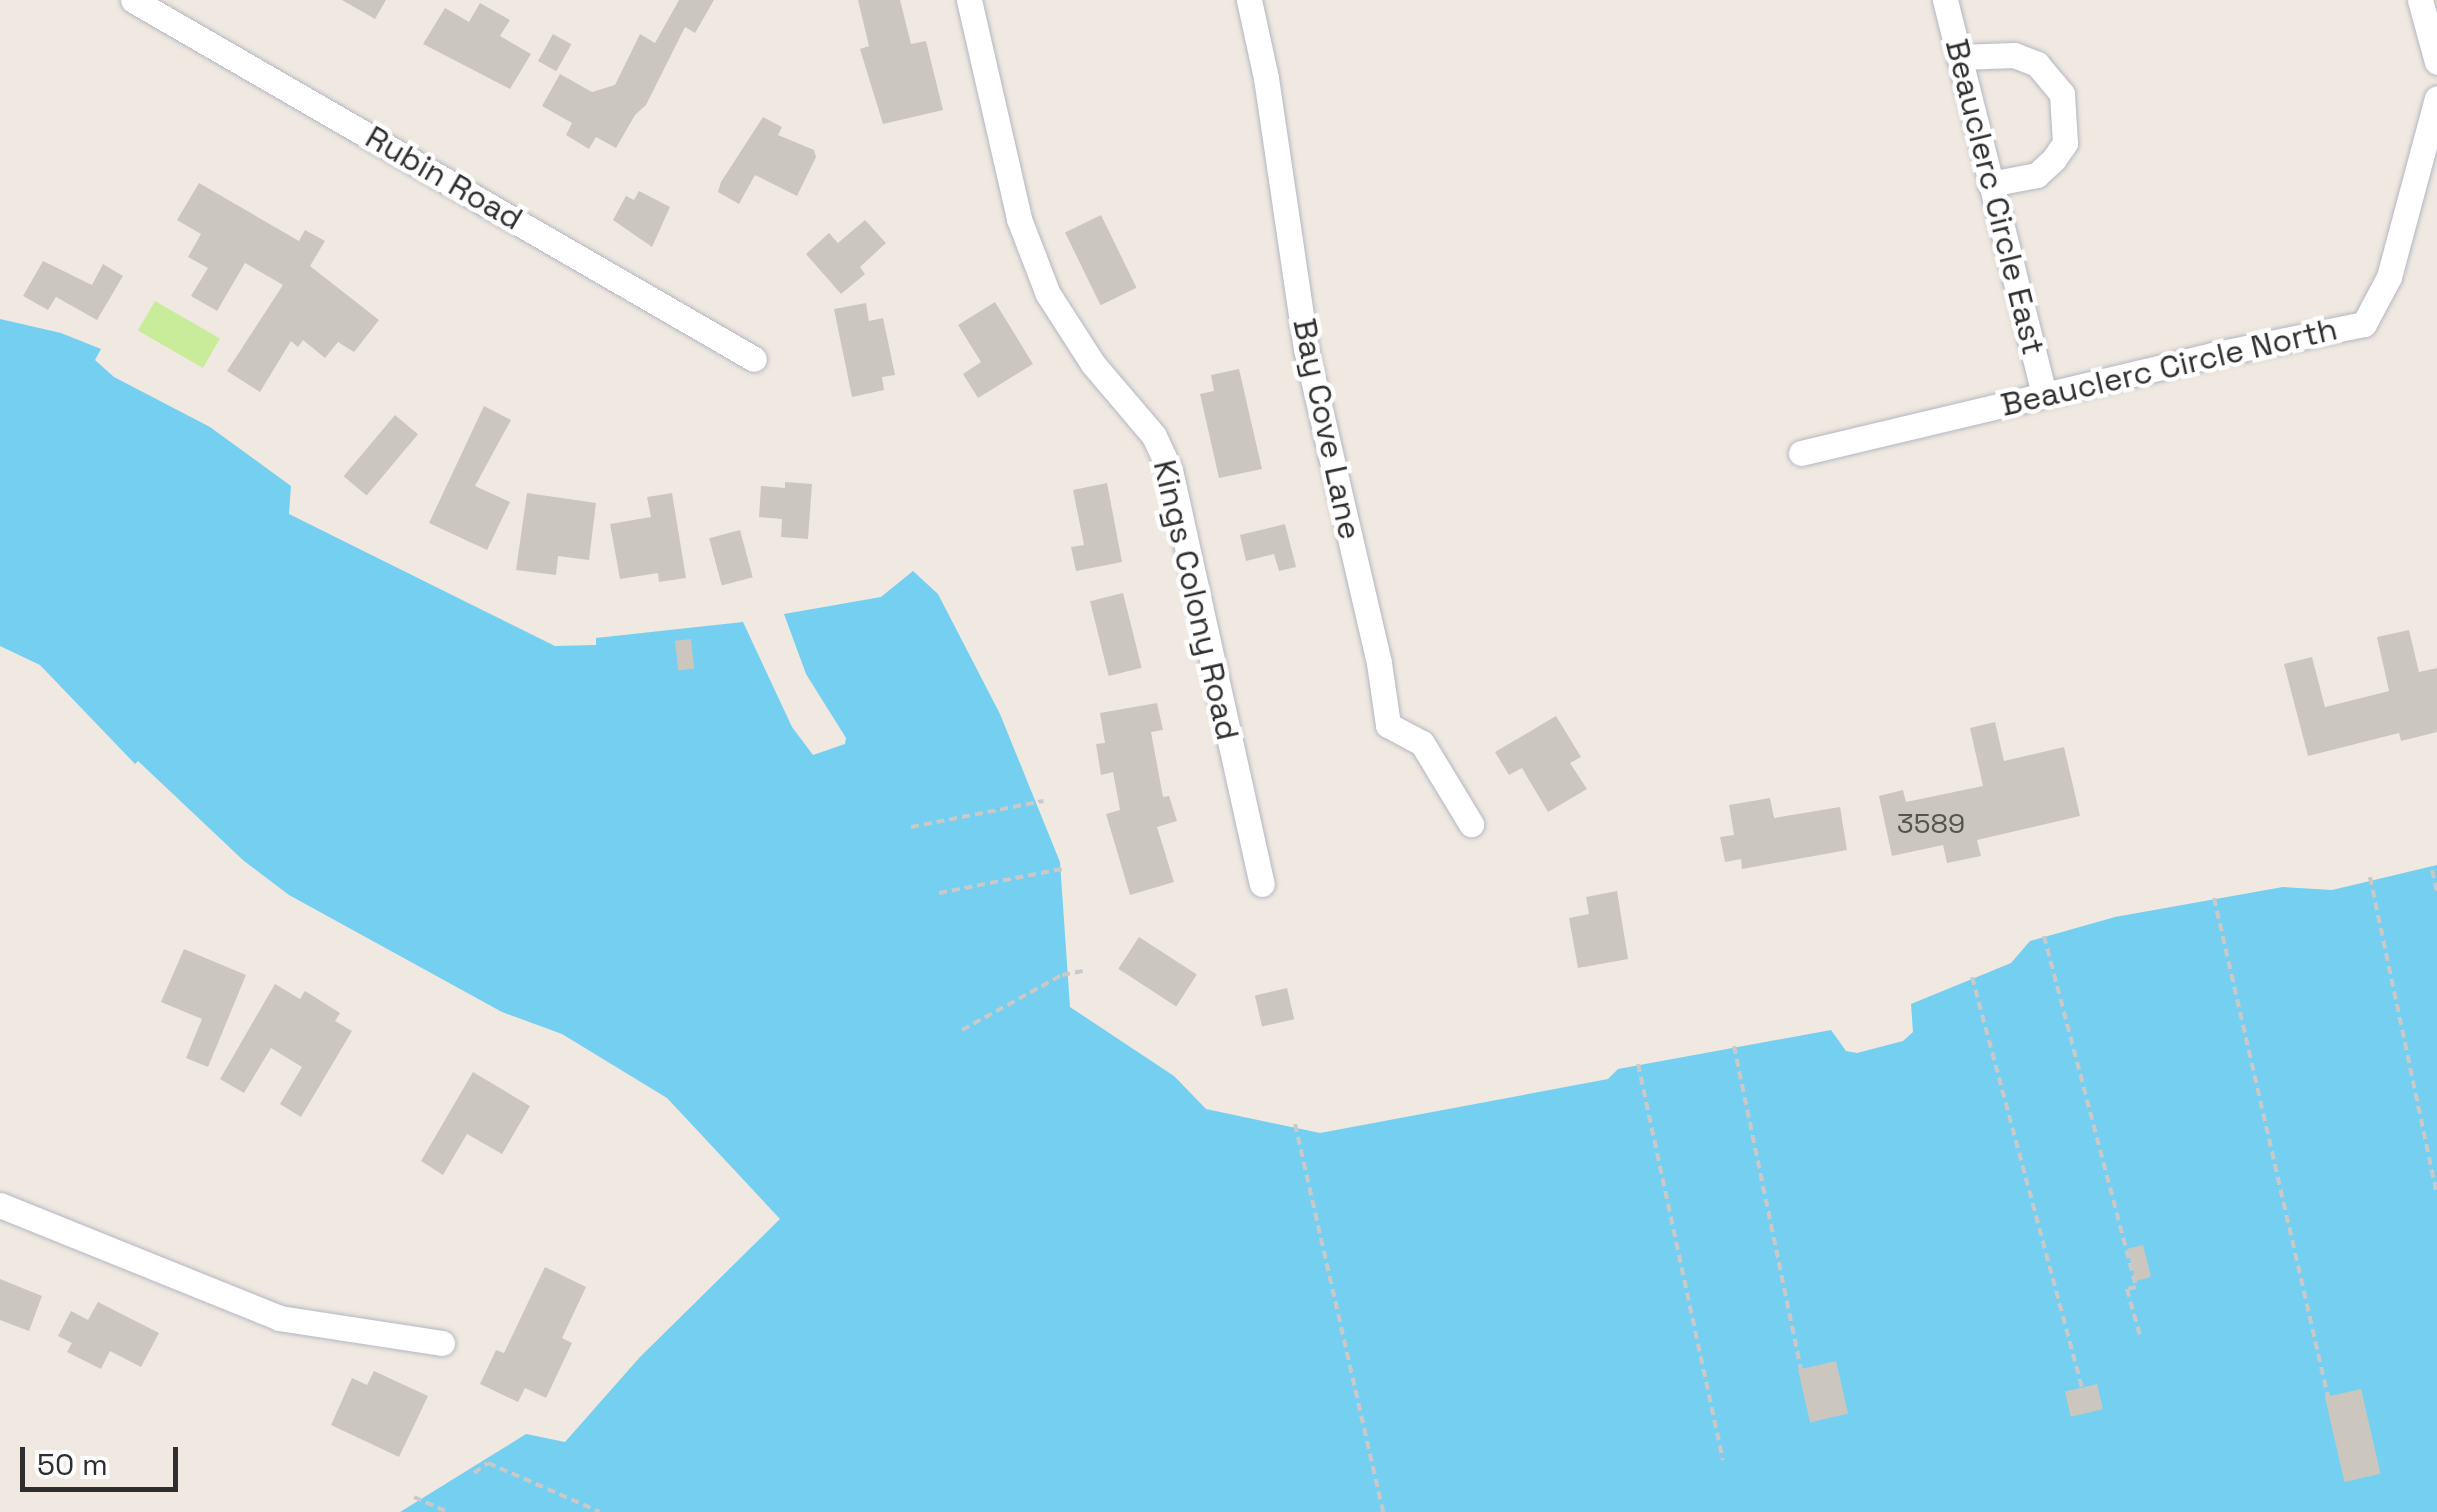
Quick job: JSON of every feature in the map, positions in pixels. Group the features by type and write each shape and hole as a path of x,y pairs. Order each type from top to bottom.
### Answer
{"street":[{"name":"Rubin Road","path":"133,0 754,359"},
{"name":"Kings Colony Road","path":"969,0 1020,219 1048,294 1093,364 1154,436 1170,470 1262,884"},
{"name":"Bay Cove Lane","path":"1250,0 1306,349 1379,663 1388,725 1422,744 1472,824"},
{"name":"Beauclerc Circle East","path":"1945,0 2044,394"},
{"path":"2420,0 2437,62"},
{"path":"1960,56 2014,55 2038,64 2062,94 2065,143 2054,160 2038,174 1990,184"},
{"name":"Beauclerc Circle North","path":"1801,453 2044,394 2364,324 2389,276 2437,98"},
{"path":"0,1205 278,1318 442,1343"}],"path":[{"path":"911,827 1043,801"},
{"path":"939,892 1066,868"},
{"path":"2432,870 2437,891"},
{"path":"2370,877 2437,1195"},
{"path":"2214,898 2328,1397"},
{"path":"2044,936 2136,1287 2127,1289 2141,1339"},
{"path":"962,1030 1062,975 1084,971"},
{"path":"1972,977 2082,1388"},
{"path":"1734,1046 1801,1369"},
{"path":"1638,1064 1723,1460"},
{"path":"1295,1124 1382,1512"},
{"path":"474,1474 488,1463 600,1512"},
{"path":"414,1498 447,1512"}],"green space":[{"path":"155,301 220,338 203,368 138,330"}],"water":[{"path":"0,319 61,333 101,349 95,360 114,377 210,427 291,486 289,514 555,646 596,645 596,638 743,622 792,727 813,755 845,744 846,738 806,674 784,614 881,597 913,571 938,594 1000,714 1060,862 1070,1007 1174,1076 1206,1109 1320,1133 1608,1079 1618,1069 1831,1030 1846,1051 1857,1053 1903,1041 1913,1032 1911,1004 2011,963 2030,941 2115,917 2283,887 2332,890 2437,865 2437,1512 400,1512 526,1434 565,1442 640,1357 780,1219 667,1098 562,1034 502,1012 289,895 244,861 138,761 135,764 40,665 0,646"}],"building":[{"path":"342,0 386,0 375,19"},
{"path":"679,0 714,0 695,33 685,27 646,105 635,115 616,148 596,137 589,149 566,135 572,123 542,106 560,74 592,92 615,85 640,34 655,43"},
{"path":"858,0 900,0 911,44 926,41 943,110 883,124 860,49 869,46"},
{"path":"480,3 510,20 500,36 531,54 510,89 423,44 445,8 469,22"},
{"path":"553,34 571,44 556,71 538,61"},
{"path":"763,117 782,127 778,135 814,150 816,157 797,196 755,175 739,204 718,192"},
{"path":"199,183 299,241 305,230 325,241 310,266 379,320 354,352 338,342 325,358 303,340 298,347 291,341 260,392 227,371 283,285 245,263 217,311 191,296 208,268 188,257 201,234 177,220"},
{"path":"639,191 670,207 652,247 613,220 626,196 634,200"},
{"path":"1101,215 1137,288 1101,305 1065,233"},
{"path":"865,220 886,243 860,267 865,274 841,294 806,254 829,233 838,243"},
{"path":"43,261 92,285 103,264 123,276 97,320 56,297 48,310 23,296"},
{"path":"995,302 1033,364 978,398 963,374 981,362 958,325"},
{"path":"866,303 869,321 883,318 895,375 882,377 884,390 852,397 834,309"},
{"path":"1239,369 1262,469 1219,478 1200,394 1214,391 1211,375"},
{"path":"484,406 511,420 475,486 510,502 487,550 429,523"},
{"path":"395,415 418,434 367,496 344,476"},
{"path":"785,482 812,484 808,539 781,537 782,519 759,517 761,486 785,488"},
{"path":"1107,483 1122,562 1076,571 1071,547 1084,545 1073,490"},
{"path":"527,493 596,503 589,560 558,556 556,575 516,570"},
{"path":"672,493 686,578 659,582 658,573 620,579 610,524 651,517 647,497"},
{"path":"1285,524 1296,567 1279,571 1274,554 1246,561 1240,535"},
{"path":"740,530 753,577 722,586 709,538"},
{"path":"1123,593 1142,668 1109,676 1090,601"},
{"path":"2409,630 2419,672 2437,668 2437,732 2401,741 2399,733 2308,756 2284,664 2312,657 2325,707 2389,691 2377,637"},
{"path":"691,639 694,669 678,671 675,641"},
{"path":"1157,703 1163,730 1151,732 1163,797 1169,796 1177,821 1157,827 1174,882 1130,895 1106,814 1120,810 1113,772 1101,775 1096,744 1105,743 1100,713"},
{"path":"1556,716 1581,757 1570,763 1587,789 1548,812 1522,768 1509,775 1495,752"},
{"path":"1995,722 2004,761 2064,747 2080,816 1977,840 1981,856 1947,863 1943,845 1892,856 1879,796 1903,790 1906,802 1983,786 1970,728"},
{"path":"1770,798 1774,818 1840,807 1847,850 1742,869 1741,859 1725,862 1720,837 1734,835 1729,805"},
{"path":"1617,891 1628,959 1578,968 1569,918 1589,914 1586,897"},
{"path":"1139,937 1197,975 1176,1006 1118,969"},
{"path":"184,949 246,975 208,1067 186,1058 202,1019 161,1002"},
{"path":"275,984 300,999 305,991 340,1013 335,1021 352,1031 301,1117 280,1104 302,1067 271,1048 244,1093 220,1079"},
{"path":"1287,988 1294,1019 1262,1027 1255,995"},
{"path":"473,1072 530,1106 502,1154 467,1134 443,1175 421,1161"},
{"path":"2143,1245 2151,1277 2135,1281 2127,1249"},
{"path":"545,1267 586,1287 562,1338 572,1343 546,1398 525,1388 518,1402 480,1384 496,1350 504,1353"},
{"path":"0,1279 42,1296 29,1331 0,1320"},
{"path":"98,1302 159,1333 141,1367 110,1351 101,1369 67,1352 72,1343 58,1336 71,1311 88,1320"},
{"path":"1836,1361 1848,1414 1810,1422 1798,1370"},
{"path":"374,1371 428,1396 399,1457 331,1425 352,1378 367,1385"},
{"path":"2097,1384 2103,1409 2071,1417 2065,1391"},
{"path":"2361,1389 2381,1474 2345,1482 2325,1397"}]}
